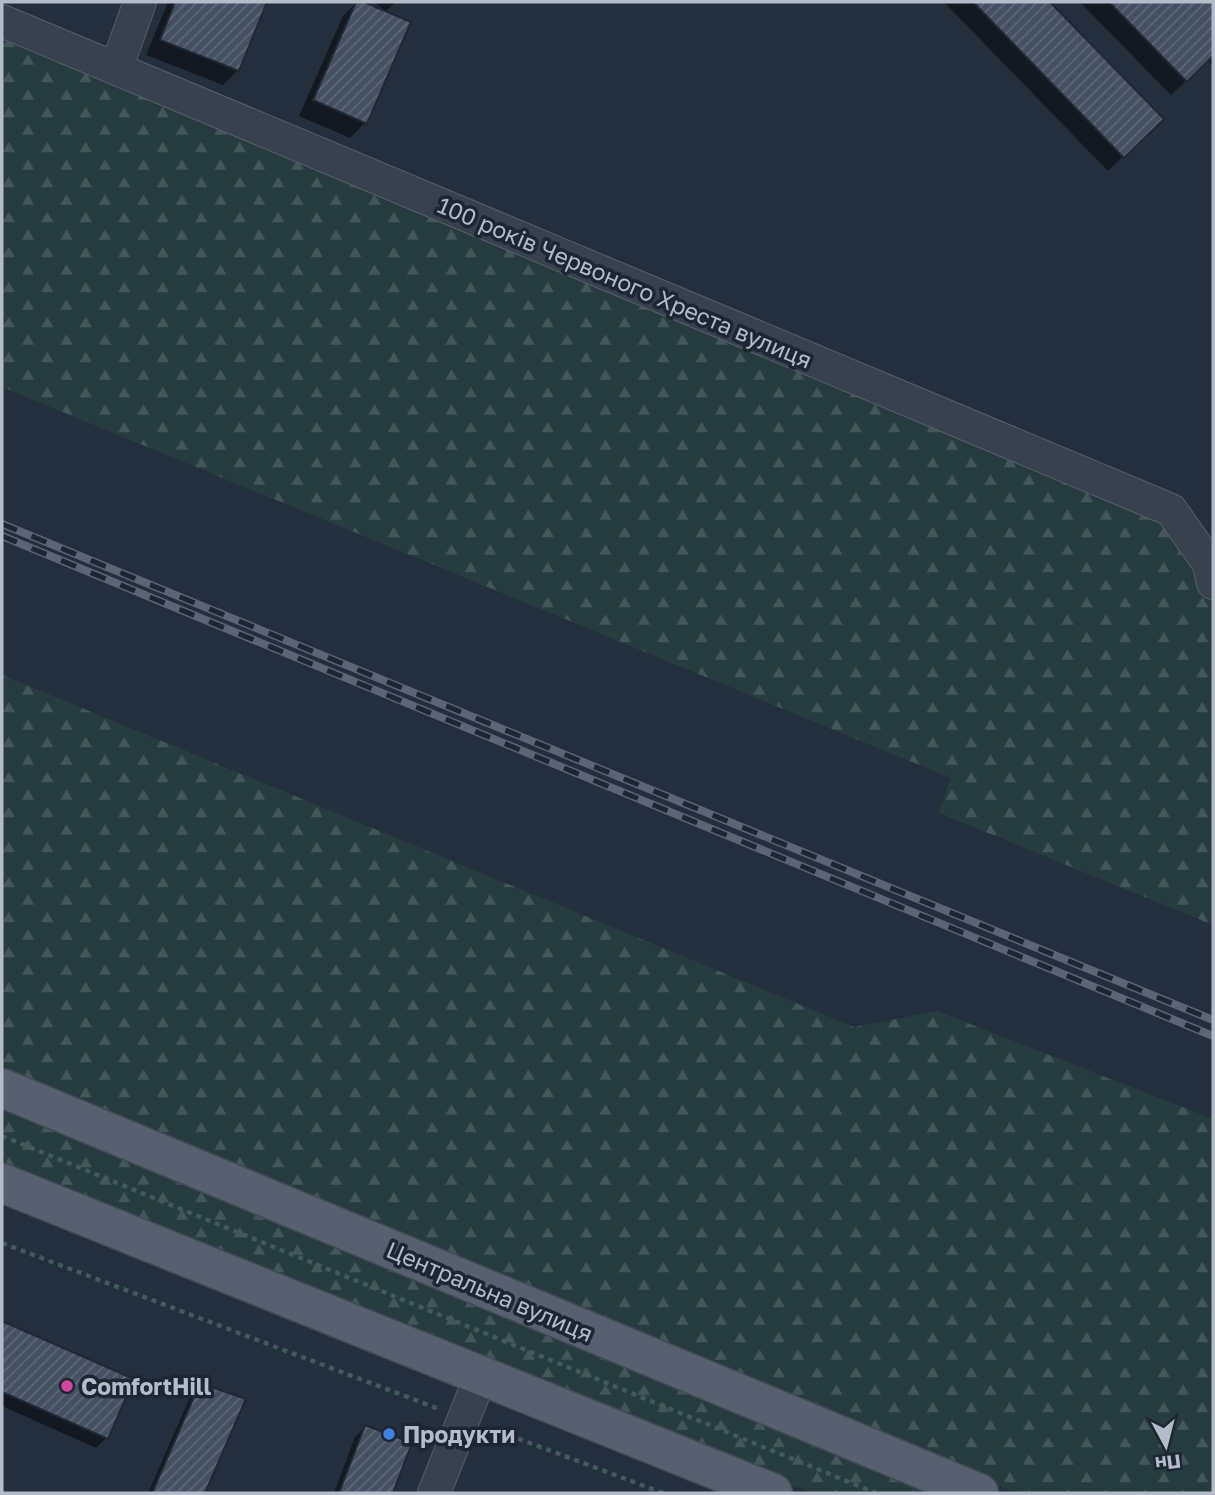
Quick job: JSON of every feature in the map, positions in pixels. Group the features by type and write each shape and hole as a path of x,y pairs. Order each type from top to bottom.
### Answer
{"main road":[{"name":"Центральна вулиця","path":"2,1088 979,1493"},
{"path":"2,1183 753,1490"}],"street":[{"path":"116,69 140,2"},
{"name":"100 років Червоного Хреста вулиця","path":"2,22 1171,510 1209,565 1213,583"},
{"path":"434,1493 480,1378"}],"path":[{"path":"2,1136 876,1493"},
{"path":"2,1243 663,1493"}],"green space":[{"path":"2,21 1171,510 1213,583 1213,925 939,813 951,778 2,387"},
{"path":"2,675 854,1027 937,1011 1213,1119 1213,1493 1016,1493 2,1073"},
{"path":"2,1104 960,1493 812,1493 2,1169"}],"building":[{"path":"175,2 267,2 239,71 160,40"},
{"path":"356,2 364,2 411,22 367,124 313,100"},
{"path":"973,2 1050,2 1164,119 1124,158"},
{"path":"1109,2 1213,2 1213,56 1187,82"},
{"name":"ComfortHill","path":"2,1321 134,1379 108,1439 2,1392"},
{"path":"200,1383 246,1399 205,1493 152,1493"},
{"path":"365,1425 412,1443 393,1493 339,1493"}],"railway":[{"path":"2,524 1213,1020"},
{"path":"2,536 1213,1036"}],"place":[{"name":"ComfortHill","path":"67,1386"},
{"name":"Продукти","path":"389,1434"}]}
